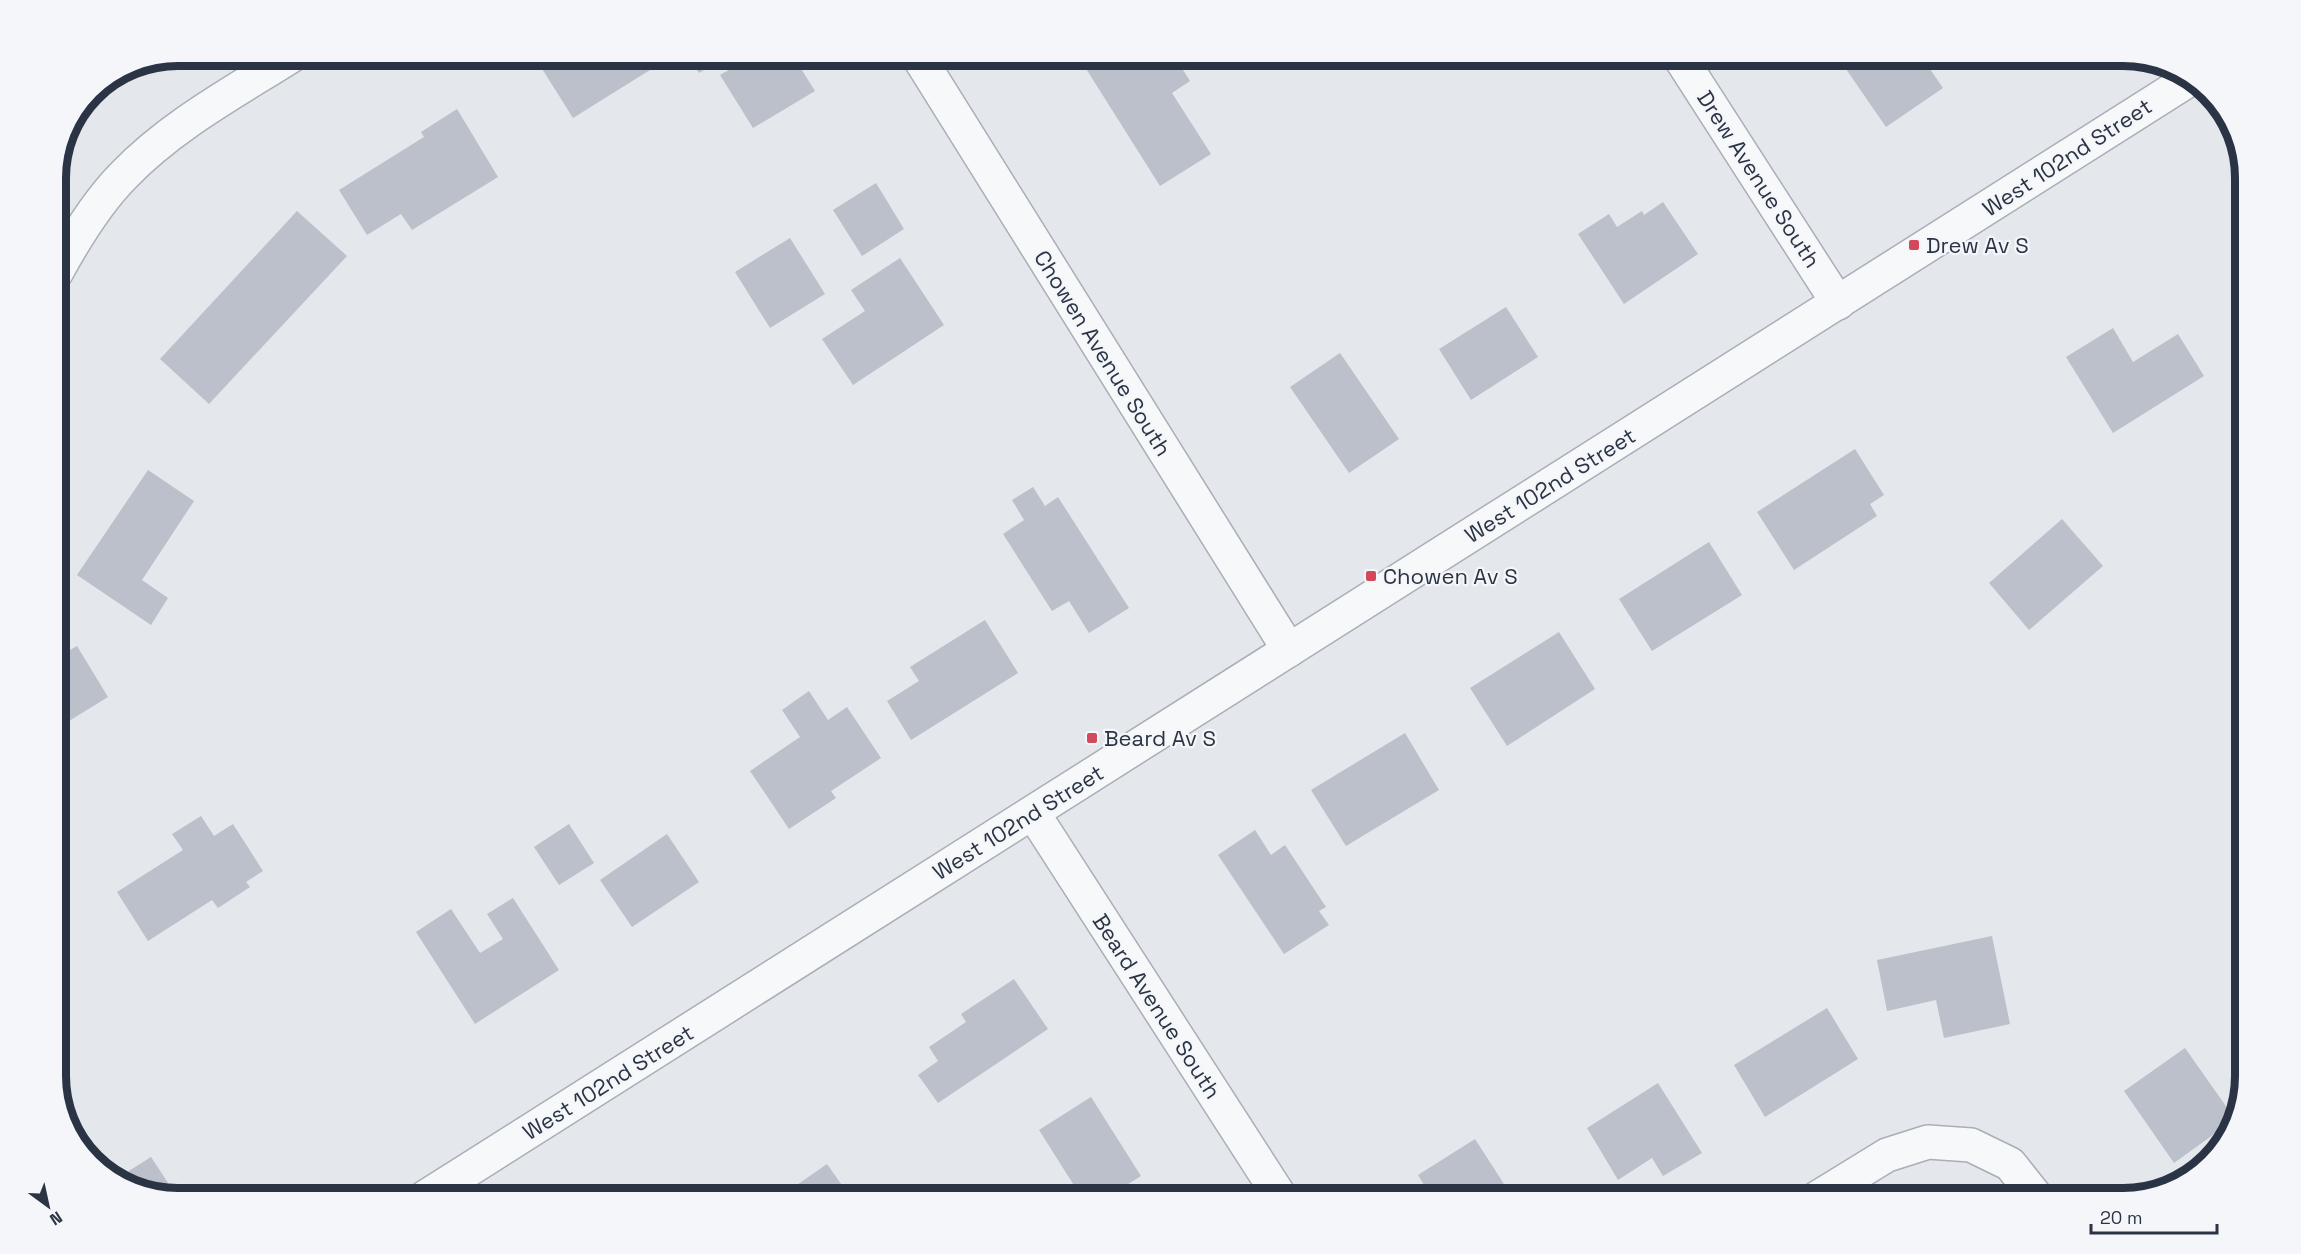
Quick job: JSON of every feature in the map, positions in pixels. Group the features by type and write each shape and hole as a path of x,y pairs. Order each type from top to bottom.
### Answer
{"street":[{"path":"66,254 74,239 123,175 184,123 275,66"},
{"name":"Chowen Avenue South","path":"924,66 1289,650"},
{"name":"Drew Avenue South","path":"1685,66 1838,303"},
{"name":"West 102nd Street","path":"440,1188 2183,84"},
{"name":"Beard Avenue South","path":"1033,813 1275,1188"},
{"path":"1833,1188 1887,1155 1928,1142 1971,1145 2010,1164 2029,1188"}],"building":[{"path":"540,66 647,66 650,70 573,118"},
{"path":"694,66 710,66 699,73"},
{"path":"736,66 799,66 815,91 753,128 720,75"},
{"path":"1084,66 1180,66 1190,81 1172,93 1211,154 1160,186"},
{"path":"1844,66 1928,66 1943,88 1886,127"},
{"path":"457,109 498,177 412,230 401,214 367,235 339,190 424,137 421,132"},
{"path":"876,183 904,229 862,256 833,210"},
{"path":"1663,202 1698,254 1624,304 1578,234 1609,214 1617,227 1642,211 1644,215"},
{"path":"297,211 347,256 209,404 160,359"},
{"path":"790,238 825,294 770,328 735,272"},
{"path":"900,258 944,325 853,385 822,339 865,311 851,290"},
{"path":"1506,307 1538,357 1471,400 1439,349"},
{"path":"2113,328 2133,362 2178,334 2204,376 2113,433 2066,357"},
{"path":"1340,353 1399,439 1349,473 1290,387"},
{"path":"1855,449 1884,495 1870,504 1877,516 1794,570 1757,512"},
{"path":"148,470 194,501 142,580 168,598 151,625 77,575"},
{"path":"1033,487 1045,506 1058,497 1129,608 1089,633 1069,601 1052,611 1003,534 1024,520 1012,500"},
{"path":"2062,519 2103,566 2029,630 1989,583"},
{"path":"1709,542 1742,595 1652,651 1619,599"},
{"path":"985,620 1018,673 911,740 887,701 919,681 910,667"},
{"path":"1559,632 1595,689 1507,746 1470,688"},
{"path":"77,646 108,697 66,723 66,652"},
{"path":"809,691 828,720 847,707 881,758 831,791 836,798 789,829 750,771 800,737 782,710"},
{"path":"1405,733 1439,790 1346,846 1311,790"},
{"path":"201,816 214,836 233,824 263,871 246,882 250,887 218,908 212,900 148,941 117,892 183,850 172,834"},
{"path":"569,824 594,863 559,885 534,847"},
{"path":"1255,830 1271,855 1285,845 1326,907 1319,911 1329,925 1284,954 1218,855"},
{"path":"667,834 699,882 632,927 600,880"},
{"path":"513,898 559,970 475,1024 416,932 451,909 480,953 503,939 487,914"},
{"path":"1992,936 2010,1024 1944,1038 1936,1000 1887,1011 1877,960"},
{"path":"1014,979 1048,1029 938,1103 918,1075 938,1061 929,1047 966,1022 961,1014"},
{"path":"1827,1008 1858,1059 1765,1117 1734,1065"},
{"path":"2185,1048 2229,1111 2221,1129 2174,1163 2124,1091"},
{"path":"1658,1083 1702,1153 1663,1176 1652,1158 1618,1180 1587,1128"},
{"path":"1091,1097 1141,1176 1122,1188 1076,1188 1039,1130"},
{"path":"1475,1139 1507,1188 1426,1188 1418,1175"},
{"path":"151,1157 171,1188 142,1182 125,1174"},
{"path":"827,1164 844,1188 792,1188"}],"place":[{"name":"Drew Av S","path":"1914,245"},
{"name":"Chowen Av S","path":"1371,576"},
{"name":"Beard Av S","path":"1092,738"}]}
